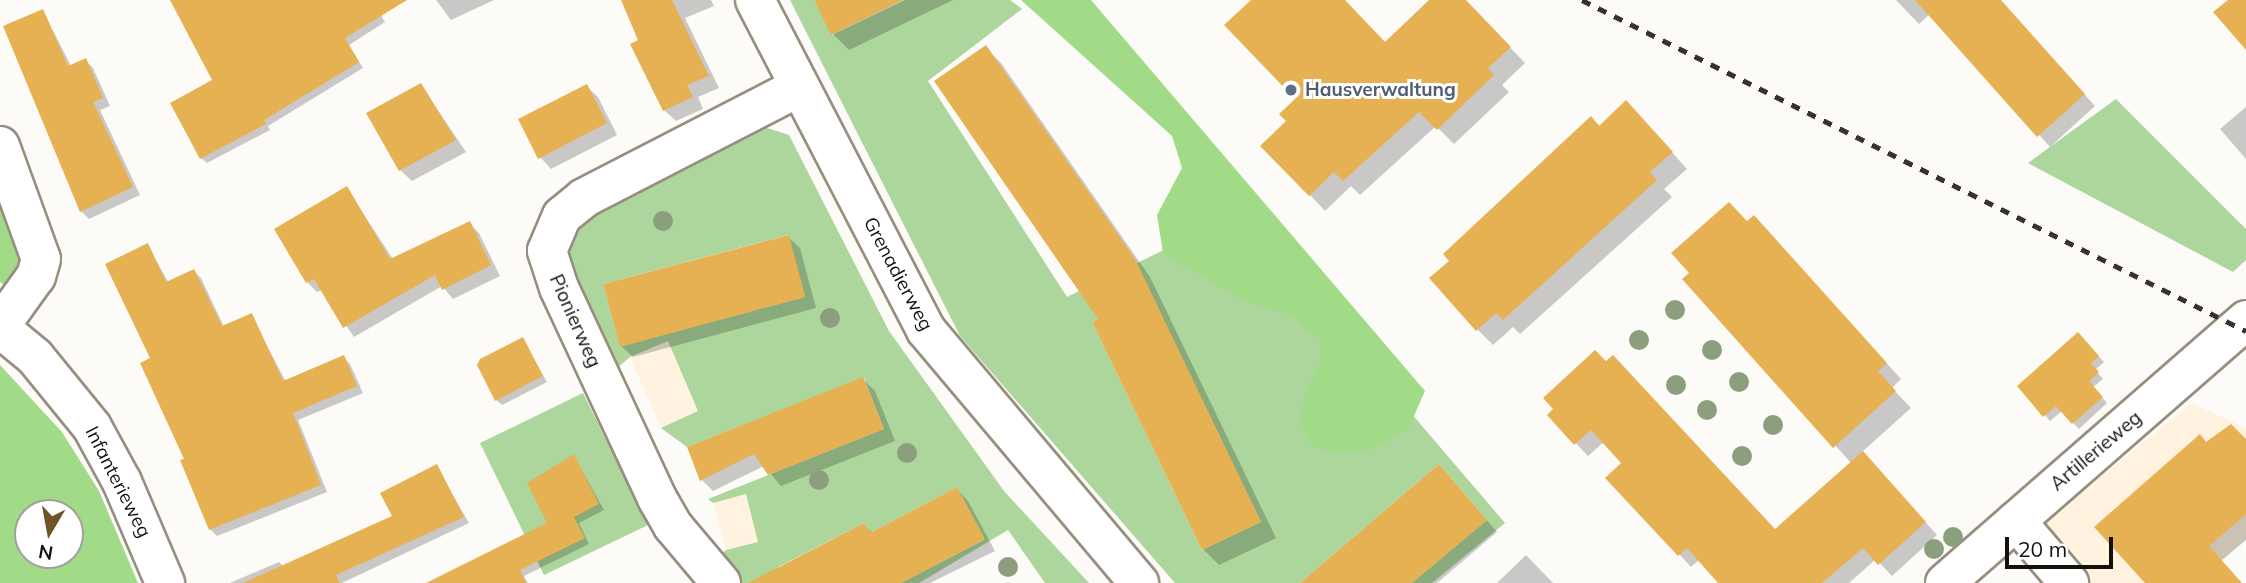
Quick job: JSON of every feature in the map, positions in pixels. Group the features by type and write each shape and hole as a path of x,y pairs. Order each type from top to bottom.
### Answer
{"street":[{"name":"Grenadierweg","path":"755,0 926,330 1139,583"},
{"name":"Pionierweg","path":"721,583 673,526 657,498 559,288 547,251 562,216 584,198 799,87"},
{"name":"Infanterieweg","path":"0,146 41,259 36,276 0,327 35,357 92,427 122,482 164,583"},
{"name":"Artillerieweg","path":"1945,583 2246,320"},
{"path":"2015,521 2069,583"}],"shaded area":[{"path":"668,341 699,411 661,428 630,358"},
{"path":"2192,403 2246,428 2246,539 2194,583 2069,583 2028,536"},
{"path":"746,494 759,542 726,550 713,503"}],"green space":[{"path":"790,0 814,0 832,35 905,0 1010,0 1022,9 928,81 1067,297 1240,213 1505,523 1432,583 1412,583 1487,520 1439,464 1300,583 1175,583 960,336","holes":["1151,294 1261,522 1202,550 1092,322"]},
{"path":"1021,0 1091,0 1425,391 1409,427 1375,449 1332,453 1310,444 1300,420 1306,390 1320,363 1322,342 1290,315 1245,301 1163,253 1157,215 1182,168 1172,136"},
{"path":"2116,99 2246,229 2246,260 2233,272 2028,163"},
{"path":"764,127 789,135 889,331 1004,491 1089,583 1045,583 1008,530 919,583 901,583 984,540 957,487 870,533 864,523 778,567 786,583 736,583 714,558 726,550 758,542 746,494 713,503 708,499 884,429 864,378 687,447 661,428 698,411 668,341 630,357 616,369 565,263 568,241 579,222 743,132","holes":["788,235 805,297 620,346 603,284"]},
{"path":"0,199 22,252 21,272 11,290 0,282"},
{"path":"0,365 62,432 99,491 138,583 0,583"},
{"path":"583,393 648,525 544,575 480,443"}],"building":[{"path":"170,0 407,0 345,38 359,62 264,120 266,124 200,159 170,103 212,80"},
{"path":"621,0 672,0 709,76 687,85 693,97 663,111 630,44 638,40"},
{"path":"814,0 903,0 831,35"},
{"path":"1251,0 1345,0 1385,42 1429,0 1466,0 1511,47 1488,68 1494,75 1437,130 1419,112 1343,181 1334,172 1309,196 1260,146 1286,121 1279,114 1295,99 1224,25"},
{"path":"1915,0 2001,0 2085,94 2037,137"},
{"path":"2228,0 2246,0 2246,50 2213,12"},
{"path":"43,9 68,66 86,58 103,98 93,102 133,187 80,212 3,26"},
{"path":"986,45 1135,259 1261,522 1202,550 1092,322 1098,319 934,81"},
{"path":"421,83 456,140 399,171 366,113"},
{"path":"587,84 607,123 538,159 518,119"},
{"path":"1626,100 1673,152 1650,172 1657,180 1503,320 1496,313 1476,331 1429,278 1449,261 1443,254 1591,116 1599,126"},
{"path":"347,186 390,259 470,221 491,265 442,290 435,275 343,328 314,279 306,283 274,229"},
{"path":"1729,202 1747,221 1754,215 1887,363 1878,371 1896,391 1833,448 1682,279 1689,273 1671,253"},
{"path":"789,235 805,297 620,347 603,284"},
{"path":"148,243 166,282 194,269 222,326 252,313 283,381 344,355 357,386 293,413 321,485 209,530 180,460 184,459 140,363 150,358 105,264"},
{"path":"2078,332 2099,356 2091,363 2099,372 2089,381 2103,397 2072,424 2056,406 2043,417 2017,386"},
{"path":"523,337 543,376 495,401 477,365 480,359"},
{"path":"1595,350 1606,361 1613,355 1775,529 1863,451 1926,522 1878,565 1863,548 1822,583 1718,583 1687,548 1678,556 1605,478 1621,463 1591,430 1574,445 1547,415 1553,409 1543,398"},
{"path":"863,377 884,429 768,475 754,454 700,481 687,447"},
{"path":"2231,424 2246,439 2246,514 2209,546 2242,583 2145,583 2094,527 2200,434 2206,442"},
{"path":"574,454 599,504 574,517 585,538 520,570 526,583 426,583 547,523 527,483"},
{"path":"437,464 464,517 336,575 340,583 243,583 392,516 380,493"},
{"path":"1439,464 1487,520 1412,583 1300,583"},
{"path":"957,487 985,539 901,583 748,583 864,523 870,533"}],"railway":[{"path":"1582,0 2246,331"}],"place":[{"name":"Hausverwaltung","path":"1291,90"}]}
